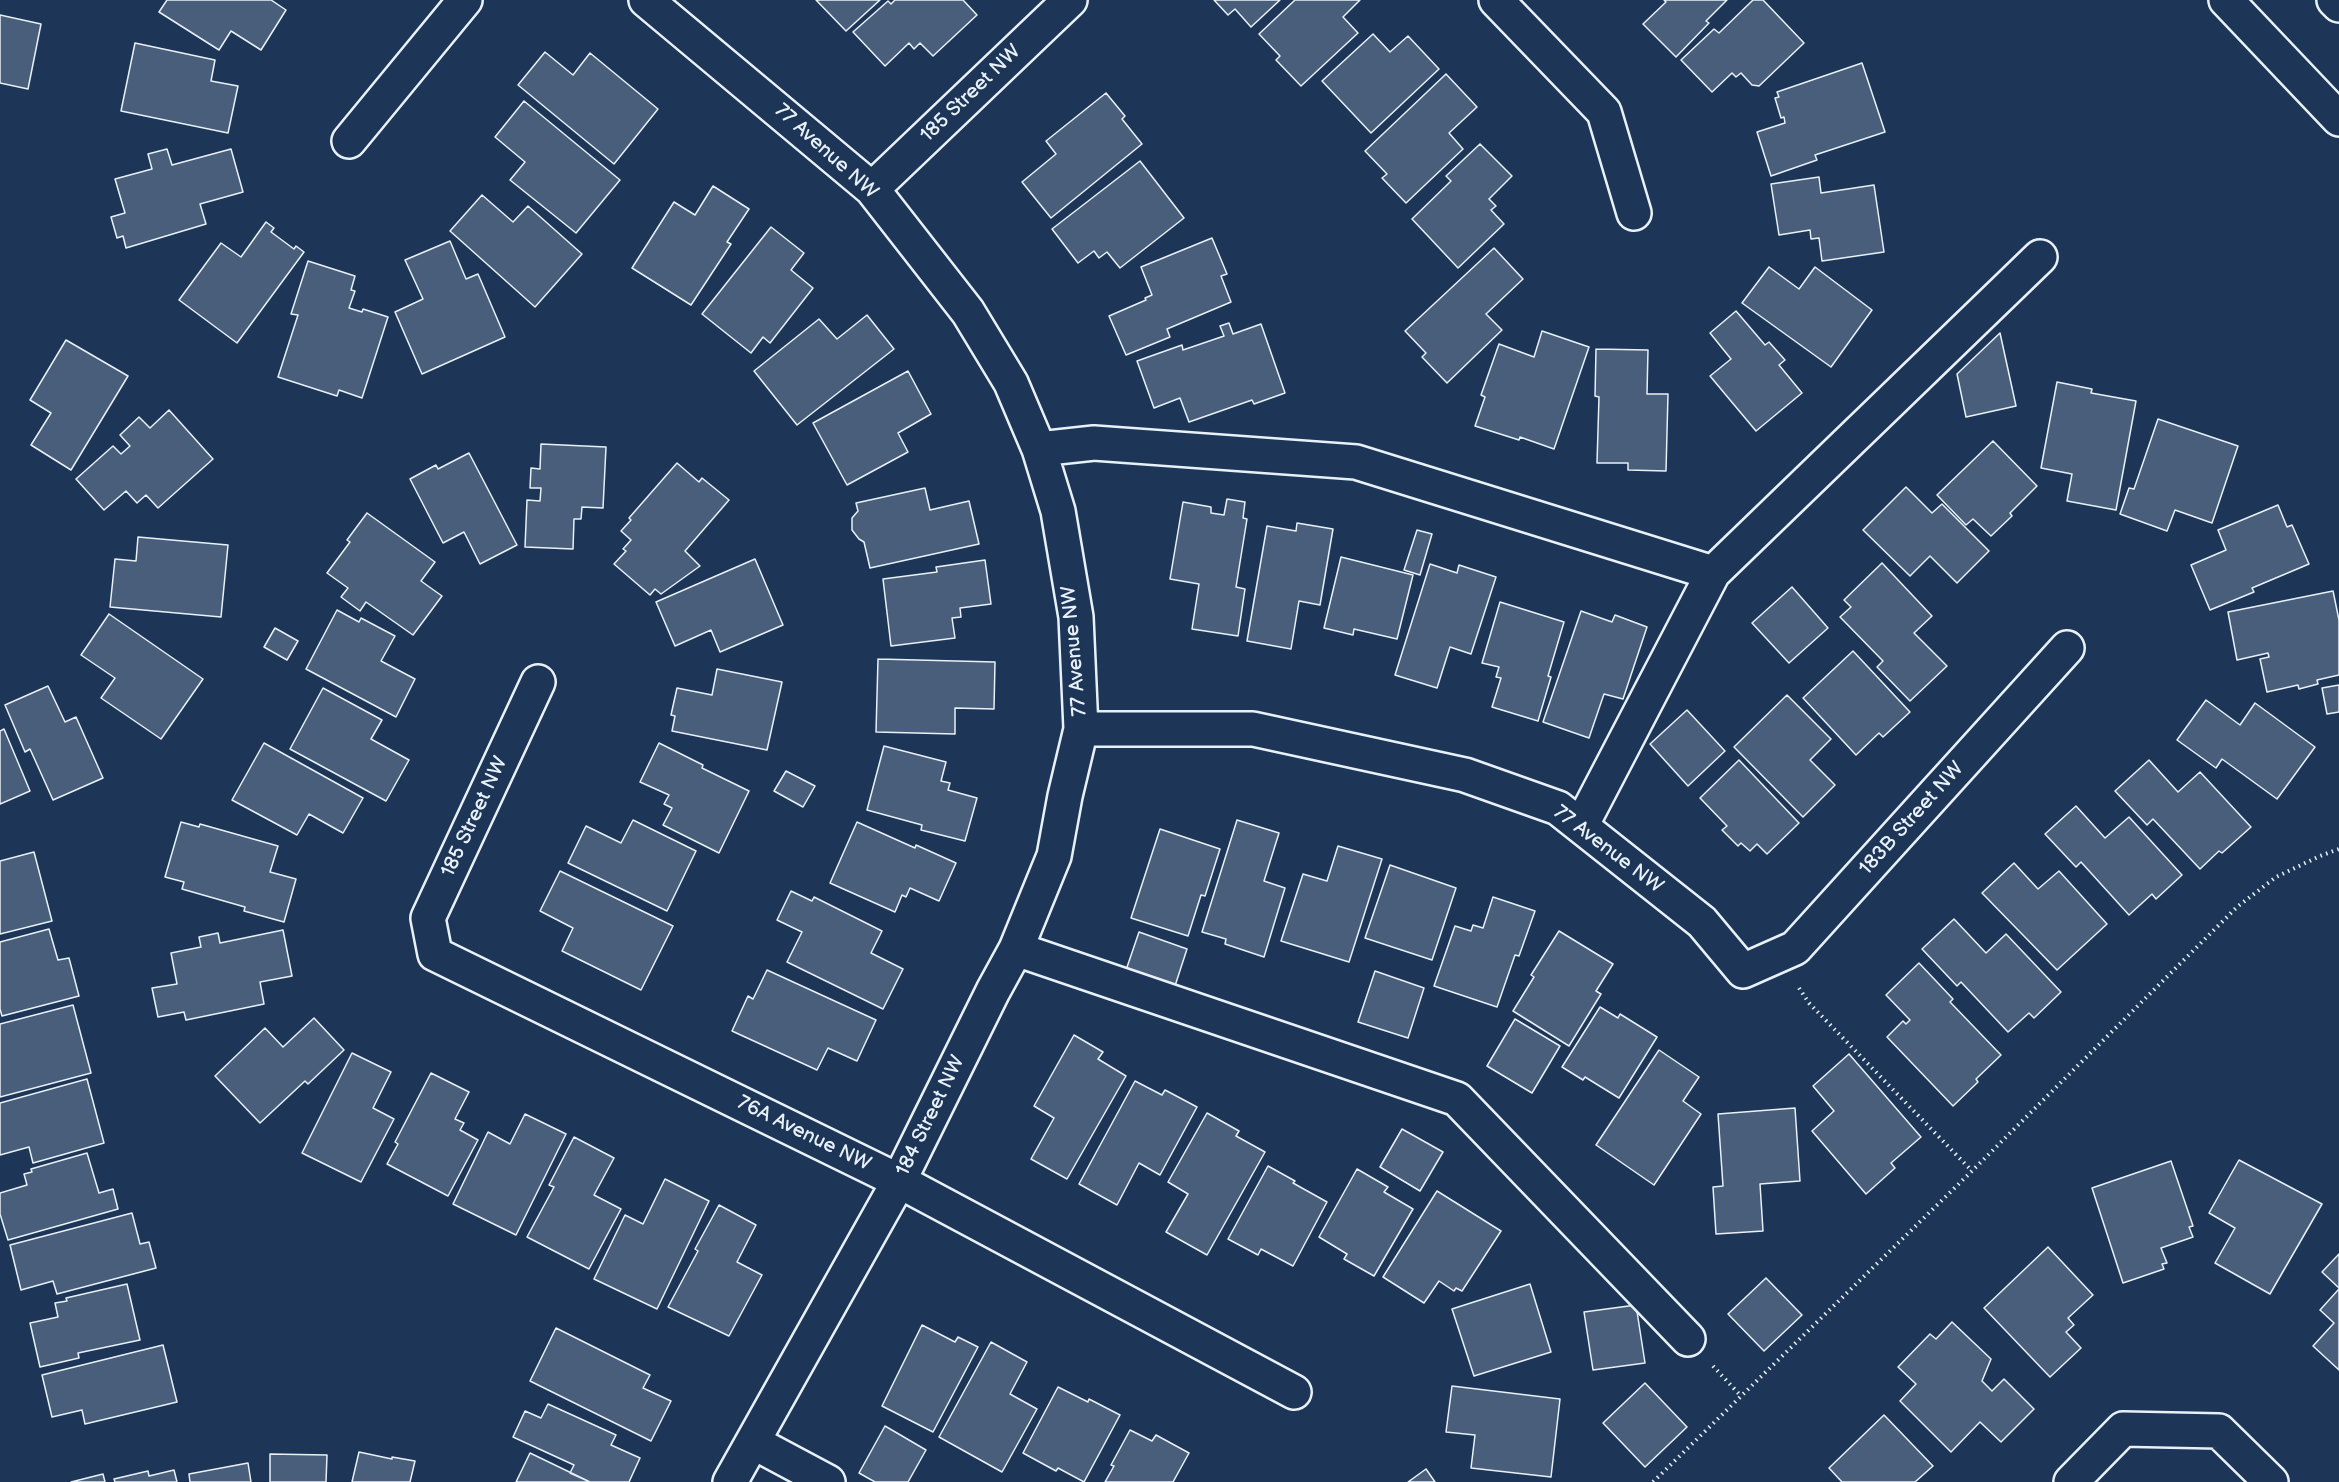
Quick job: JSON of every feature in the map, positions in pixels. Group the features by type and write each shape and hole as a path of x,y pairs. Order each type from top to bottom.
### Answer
{"main road":[{"path":"350,141 465,0"},
{"name":"77 Avenue NW","path":"646,0 872,189 968,312 1011,383 1039,449 1058,512 1076,617 1082,729 1253,729 1465,775 1558,808 1702,922 1743,971"},
{"name":"185 Street NW","path":"872,189 1070,0"},
{"path":"1496,0 1605,112 1634,213"},
{"path":"2226,0 2339,118"},
{"path":"2334,0 2339,5"},
{"path":"1581,826 1713,573 2040,257"},
{"path":"1039,449 1094,443 1356,462 1713,573"},
{"name":"183B Street NW","path":"1743,971 1795,948 2067,648"},
{"name":"185 Street NW","path":"435,954 428,918 538,682"},
{"name":"184 Street NW","path":"730,1482 899,1181 1016,949 1054,856 1065,795 1082,729"},
{"path":"1016,949 1457,1099 1688,1339"},
{"name":"76A Avenue NW","path":"435,954 899,1181 1294,1392"},
{"path":"2071,1482 2123,1429 2219,1431 2271,1482"},
{"path":"753,1442 828,1482"}],"path":[{"path":"1653,1482 1972,1171 2237,907 2276,878 2320,855 2339,849"},
{"path":"1776,956 1809,1003 1972,1171"}],"building":[{"path":"167,0 271,0 286,10 261,50 231,31 219,50 159,12"},
{"path":"816,0 880,0 846,31"},
{"path":"895,0 963,0 977,15 933,56 920,43 914,49 909,43 885,66 853,32 888,1 891,4"},
{"path":"1214,0 1280,0 1251,27 1235,9 1228,15"},
{"path":"1295,0 1360,0 1343,17 1358,33 1301,86 1276,60 1280,56 1259,34"},
{"path":"1664,0 1727,0 1706,21 1709,23 1676,57 1643,24 1666,2"},
{"path":"1753,0 1763,0 1804,43 1759,86 1752,85 1741,73 1736,77 1732,73 1712,92 1681,60 1714,29 1719,33"},
{"path":"0,15 41,24 28,89 0,83"},
{"path":"1373,34 1390,52 1408,36 1439,69 1371,133 1322,81"},
{"path":"135,43 215,60 211,81 238,86 228,133 121,111"},
{"path":"545,52 573,75 590,53 658,109 614,164 518,85"},
{"path":"1862,63 1885,132 1815,155 1817,160 1771,176 1757,132 1785,123 1784,117 1781,118 1775,98 1779,97 1777,92"},
{"path":"1446,74 1477,107 1449,133 1463,149 1406,203 1382,178 1387,174 1365,151"},
{"path":"1106,93 1125,116 1122,119 1142,144 1051,218 1022,182 1056,154 1046,141"},
{"path":"524,101 620,180 576,233 510,180 525,162 495,137"},
{"path":"1480,144 1512,176 1489,199 1496,206 1491,210 1504,224 1458,268 1412,219 1451,181 1446,176"},
{"path":"167,149 172,165 231,149 243,192 200,204 206,224 126,248 123,236 117,238 111,217 125,213 115,179 152,169 148,154"},
{"path":"1140,161 1184,218 1120,268 1107,252 1099,258 1094,251 1078,263 1052,229"},
{"path":"1819,177 1821,193 1874,185 1884,252 1822,261 1819,238 1811,239 1810,230 1779,235 1771,184"},
{"path":"713,186 749,209 727,242 731,244 691,305 632,268 674,202 695,215"},
{"path":"482,195 513,222 528,206 582,254 535,307 450,231"},
{"path":"266,222 274,228 271,232 294,249 296,246 304,252 237,343 179,300 221,243 241,257"},
{"path":"771,227 804,253 791,270 813,288 770,343 763,337 751,353 702,314"},
{"path":"1212,238 1227,274 1221,276 1231,302 1167,329 1170,337 1126,355 1109,316 1146,300 1145,298 1152,295 1141,267"},
{"path":"450,241 466,279 478,274 505,337 422,374 395,312 423,299 405,260"},
{"path":"1494,248 1523,279 1486,314 1502,330 1447,383 1422,357 1426,353 1405,331"},
{"path":"308,261 355,276 351,290 355,291 349,308 362,312 363,309 388,317 362,398 339,390 337,396 278,377 298,315 291,314"},
{"path":"1769,267 1799,289 1815,267 1872,310 1831,367 1742,303"},
{"path":"1736,311 1765,345 1769,342 1785,360 1779,365 1802,393 1756,431 1710,376 1731,359 1710,333"},
{"path":"867,315 894,349 797,425 754,371 819,319 837,339"},
{"path":"1229,323 1233,334 1261,324 1285,393 1254,404 1252,400 1189,422 1180,398 1154,408 1137,361 1182,345 1183,350 1224,336 1220,326"},
{"path":"1542,331 1589,347 1554,449 1520,437 1519,440 1475,426 1485,397 1481,395 1499,344 1534,357"},
{"path":"2000,333 2016,406 1966,417 1957,374"},
{"path":"66,340 128,376 71,470 31,445 51,413 30,400"},
{"path":"1596,349 1648,350 1647,394 1668,394 1666,471 1628,470 1628,463 1597,463 1599,397 1595,396"},
{"path":"908,371 931,414 898,433 908,452 847,485 813,423"},
{"path":"2057,382 2092,389 2091,393 2136,401 2116,510 2067,501 2072,474 2041,468"},
{"path":"169,410 213,459 158,508 146,495 137,503 126,491 104,510 76,479 113,446 121,454 130,446 120,435 139,417 150,428"},
{"path":"2158,419 2238,446 2212,523 2175,510 2167,531 2120,514 2129,488 2134,489"},
{"path":"1993,441 2037,486 2010,513 2012,516 1991,536 1973,519 1966,525 1937,495"},
{"path":"541,444 606,447 603,508 582,507 581,519 574,519 573,549 525,547 527,500 540,501 541,488 530,488 531,468 540,469"},
{"path":"469,453 517,545 480,564 464,532 443,543 410,479 436,465 438,469"},
{"path":"677,463 699,482 702,478 729,500 685,551 700,566 661,594 655,589 650,595 614,564 626,551 623,549 631,540 621,531 631,520 629,518"},
{"path":"1906,487 1932,513 1942,504 1989,551 1957,583 1930,556 1910,576 1863,530"},
{"path":"925,488 930,510 969,501 979,544 870,568 864,542 852,530 852,518 858,511 856,503"},
{"path":"1227,499 1245,502 1243,518 1247,519 1236,587 1245,589 1238,636 1192,629 1199,584 1170,579 1183,502 1211,507 1211,513 1224,515"},
{"path":"2278,505 2287,527 2292,525 2309,564 2252,588 2254,592 2210,610 2191,565 2226,550 2218,530"},
{"path":"367,513 435,562 421,581 442,596 413,635 366,602 360,611 341,597 348,588 327,573 350,542 347,540"},
{"path":"1297,523 1333,529 1320,605 1299,601 1291,649 1247,641 1267,526 1296,531"},
{"path":"1417,530 1432,534 1420,575 1404,570"},
{"path":"138,537 228,545 221,617 110,607 115,559 136,561"},
{"path":"1341,557 1413,575 1397,639 1354,629 1353,635 1324,628"},
{"path":"755,559 783,625 720,652 711,630 675,646 656,602"},
{"path":"985,560 991,604 960,608 961,617 952,618 955,638 891,646 883,579 937,572 936,567"},
{"path":"1882,563 1932,616 1914,633 1947,666 1910,701 1877,667 1883,661 1840,617 1851,607 1844,600"},
{"path":"1430,564 1457,573 1459,565 1496,577 1471,654 1450,647 1437,688 1395,675"},
{"path":"1792,587 1828,628 1789,663 1752,623"},
{"path":"2333,591 2339,620 2339,675 2317,680 2318,684 2299,689 2298,685 2267,692 2260,659 2269,657 2268,653 2237,660 2228,612"},
{"path":"1500,602 1564,622 1538,721 1492,707 1501,678 1496,677 1499,667 1482,663"},
{"path":"337,610 359,622 361,618 395,636 381,661 415,679 396,717 306,669"},
{"path":"1581,611 1612,622 1615,615 1647,627 1623,699 1604,694 1589,738 1543,722"},
{"path":"109,614 203,679 161,739 101,698 115,678 81,655"},
{"path":"275,628 298,641 287,660 264,647"},
{"path":"1853,651 1910,712 1883,737 1879,733 1856,755 1803,698"},
{"path":"878,659 995,662 994,709 955,708 955,734 876,732"},
{"path":"717,669 782,682 767,750 672,731 675,716 671,715 677,688 712,695"},
{"path":"2339,685 2339,712 2327,714 2322,688"},
{"path":"48,686 65,722 76,717 103,778 53,800 30,749 25,752 5,705"},
{"path":"323,688 382,720 371,739 409,760 386,801 290,749"},
{"path":"1787,695 1831,739 1810,760 1835,785 1803,817 1734,747"},
{"path":"2206,700 2240,725 2255,703 2315,747 2277,799 2222,759 2216,768 2177,740"},
{"path":"1687,710 1725,751 1688,786 1650,744"},
{"path":"4,729 30,791 0,804 0,731"},
{"path":"264,743 363,798 343,833 309,814 297,835 232,800"},
{"path":"659,743 703,765 702,768 749,791 719,853 663,825 672,808 664,804 669,795 640,782"},
{"path":"884,746 946,762 941,781 950,783 948,790 977,798 965,841 921,830 922,825 867,810"},
{"path":"1739,760 1799,823 1767,854 1757,844 1750,851 1741,843 1738,846 1722,830 1727,826 1700,798"},
{"path":"2149,760 2178,792 2200,772 2251,827 2222,853 2219,851 2200,869 2153,819 2147,825 2115,791"},
{"path":"786,771 815,786 803,807 774,791"},
{"path":"2076,806 2105,838 2129,817 2182,875 2156,899 2152,894 2129,915 2081,862 2076,867 2045,834"},
{"path":"633,820 696,851 667,911 568,863 586,826 621,843"},
{"path":"1237,820 1279,833 1264,881 1285,888 1264,957 1225,944 1226,939 1202,932"},
{"path":"181,822 199,827 200,824 278,846 270,872 296,879 284,922 244,911 245,907 182,889 184,882 165,877"},
{"path":"857,822 915,848 916,845 956,863 939,901 910,888 906,897 902,895 895,912 830,883"},
{"path":"1160,829 1220,849 1205,896 1201,895 1188,936 1131,918"},
{"path":"1338,846 1382,859 1349,962 1281,941 1303,874 1327,881"},
{"path":"34,852 52,921 0,934 0,861"},
{"path":"2014,863 2038,889 2059,871 2107,924 2057,970 1982,893"},
{"path":"1390,865 1456,888 1432,960 1365,938"},
{"path":"560,871 673,926 641,990 562,951 573,928 540,911"},
{"path":"791,891 812,901 814,897 882,931 871,953 903,969 883,1009 787,962 802,932 777,920"},
{"path":"1493,897 1535,911 1519,956 1515,955 1497,1007 1434,986 1455,926 1471,931 1473,925 1483,928"},
{"path":"1954,919 1986,953 2006,934 2061,992 2034,1018 2029,1013 2008,1032 1961,982 1957,986 1922,949"},
{"path":"49,929 58,960 69,958 79,996 2,1016 0,1009 0,942"},
{"path":"283,930 292,976 260,982 264,1004 186,1020 184,1012 158,1017 152,988 177,984 171,953 201,947 199,937 218,933 220,943"},
{"path":"1559,931 1613,964 1596,991 1601,994 1569,1046 1513,1011 1534,977 1531,975"},
{"path":"1139,932 1187,949 1173,992 1124,976"},
{"path":"1919,963 1953,999 1950,1002 2001,1055 1953,1106 1887,1037 1903,1021 1906,1024 1910,1020 1886,995"},
{"path":"767,970 876,1020 857,1061 828,1048 817,1070 732,1031 748,996 753,999"},
{"path":"1375,971 1424,988 1408,1038 1358,1022"},
{"path":"73,1005 91,1073 0,1097 0,1024"},
{"path":"1600,1007 1618,1018 1620,1014 1657,1037 1619,1098 1585,1077 1583,1080 1562,1067"},
{"path":"314,1018 344,1050 308,1084 305,1081 260,1123 215,1076 265,1028 283,1047"},
{"path":"1515,1019 1560,1046 1532,1093 1487,1066"},
{"path":"1074,1035 1103,1052 1098,1059 1126,1076 1067,1179 1031,1159 1054,1118 1034,1106"},
{"path":"1659,1050 1699,1077 1683,1101 1701,1114 1654,1185 1596,1145"},
{"path":"352,1053 391,1072 373,1108 394,1119 361,1182 302,1153"},
{"path":"1849,1054 1921,1137 1891,1163 1895,1168 1866,1194 1812,1131 1834,1111 1813,1086"},
{"path":"431,1073 469,1092 455,1119 464,1123 460,1130 478,1140 448,1196 387,1164 398,1144 395,1142"},
{"path":"87,1079 104,1143 33,1163 29,1147 0,1155 0,1103"},
{"path":"1135,1081 1162,1095 1165,1090 1197,1107 1160,1175 1139,1163 1117,1205 1079,1184"},
{"path":"1795,1108 1800,1181 1760,1184 1763,1231 1716,1234 1713,1187 1723,1186 1718,1114"},
{"path":"1207,1113 1239,1131 1236,1136 1265,1152 1207,1255 1166,1232 1188,1194 1168,1182"},
{"path":"525,1114 566,1134 516,1235 453,1204 488,1132 510,1144"},
{"path":"1402,1129 1443,1152 1420,1191 1380,1167"},
{"path":"574,1137 614,1158 594,1195 621,1209 589,1269 527,1237 554,1187 549,1185"},
{"path":"87,1153 99,1193 113,1189 118,1209 8,1240 0,1214 0,1193 27,1185 24,1174 32,1172 31,1169"},
{"path":"2239,1160 2322,1204 2270,1294 2215,1263 2235,1228 2209,1213"},
{"path":"2171,1161 2193,1226 2189,1227 2193,1237 2161,1248 2167,1263 2162,1264 2164,1269 2123,1283 2092,1188"},
{"path":"1268,1166 1327,1202 1293,1266 1261,1249 1258,1255 1228,1239"},
{"path":"1357,1169 1388,1187 1384,1192 1413,1209 1374,1276 1344,1259 1347,1254 1319,1237"},
{"path":"665,1179 709,1201 657,1309 594,1279 625,1215 643,1224"},
{"path":"1437,1191 1501,1231 1462,1291 1456,1288 1454,1291 1439,1281 1424,1303 1383,1277"},
{"path":"719,1205 756,1225 737,1262 762,1275 729,1336 668,1307"},
{"path":"132,1213 140,1244 149,1242 156,1268 57,1294 53,1281 21,1290 10,1245"},
{"path":"2048,1247 2093,1295 2068,1318 2074,1325 2066,1332 2081,1348 2050,1377 1984,1308"},
{"path":"2339,1254 2339,1288 2322,1272"},
{"path":"1766,1278 1802,1315 1764,1351 1728,1314"},
{"path":"127,1284 140,1340 78,1353 79,1358 40,1367 30,1323 58,1317 55,1303 67,1301 66,1298"},
{"path":"1530,1284 1551,1352 1474,1376 1452,1309"},
{"path":"2339,1289 2339,1370 2313,1346 2334,1323 2320,1310"},
{"path":"1636,1305 1645,1363 1593,1370 1584,1312"},
{"path":"1952,1322 1991,1359 1982,1381 1992,1391 2004,1379 2034,1409 2001,1442 1980,1422 1951,1452 1900,1401 1916,1384 1898,1367 1930,1334 1936,1339"},
{"path":"922,1325 955,1342 958,1337 978,1347 933,1432 882,1406"},
{"path":"556,1328 650,1375 643,1388 671,1401 651,1441 530,1381"},
{"path":"991,1342 1027,1362 1010,1394 1037,1409 1002,1472 939,1437"},
{"path":"163,1345 177,1402 85,1424 82,1410 52,1417 42,1375"},
{"path":"1645,1383 1687,1427 1645,1467 1603,1423"},
{"path":"1452,1386 1560,1399 1551,1477 1471,1468 1475,1435 1446,1432"},
{"path":"1058,1387 1088,1402 1089,1399 1120,1415 1084,1482 1058,1468 1056,1471 1023,1453"},
{"path":"548,1404 616,1435 611,1445 640,1458 629,1482 590,1482 570,1473 574,1465 513,1437 525,1411 541,1418"},
{"path":"1884,1415 1933,1466 1915,1482 1842,1482 1829,1468"},
{"path":"885,1426 926,1450 908,1482 875,1482 859,1473"},
{"path":"1130,1430 1152,1441 1156,1435 1189,1453 1173,1482 1105,1482 1114,1466 1111,1465"},
{"path":"359,1452 415,1461 410,1482 352,1482"},
{"path":"530,1453 590,1482 516,1482"},
{"path":"270,1454 327,1455 326,1482 270,1482"},
{"path":"248,1463 251,1482 190,1482 189,1474"},
{"path":"1426,1469 1435,1482 1408,1482"},
{"path":"174,1470 177,1482 115,1482 114,1479 148,1471 149,1476"},
{"path":"103,1474 105,1482 71,1482"}]}
